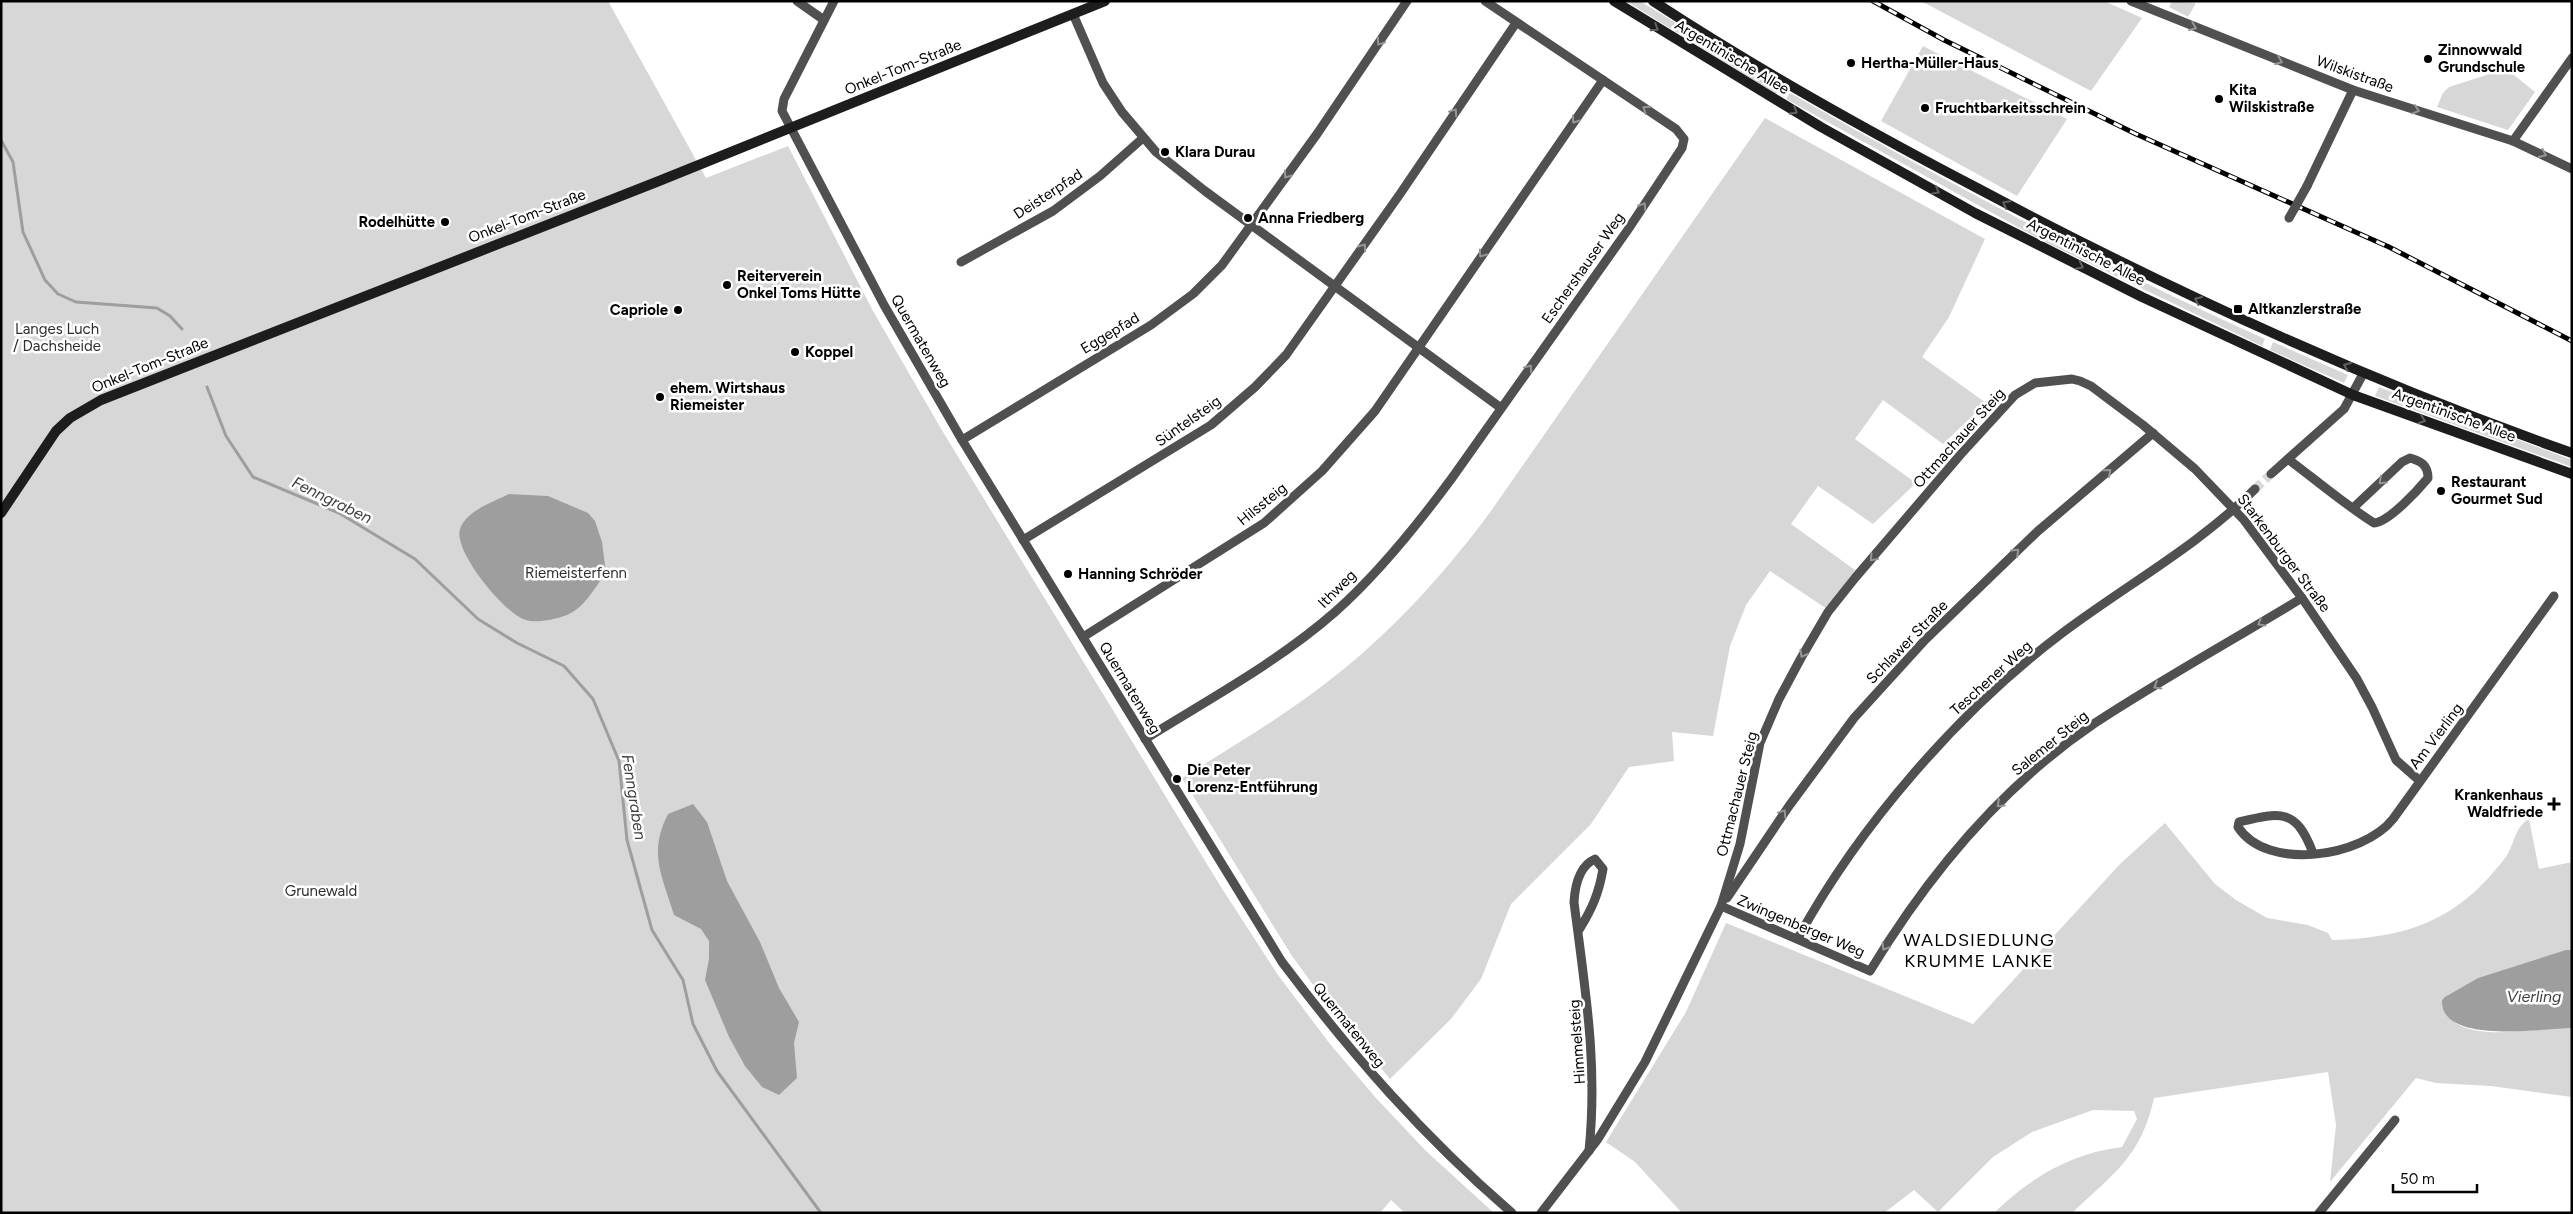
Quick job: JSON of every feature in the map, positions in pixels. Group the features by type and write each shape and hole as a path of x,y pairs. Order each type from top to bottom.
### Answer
{"main road":[{"name":"Onkel-Tom-Straße","path":"1,512 56,431 70,418 101,400 791,128 1105,1"},
{"name":"Argentinische Allee","path":"1614,1 1821,128 1975,212 2159,306 2353,395 2572,474"},
{"name":"Argentinische Allee","path":"1653,1 1817,101 2132,269 2363,374 2572,453"}],"street":[{"path":"797,1 824,20"},
{"name":"Quermatenweg","path":"834,1 782,106 783,116 884,305 962,440 1282,962 1337,1034 1382,1088 1428,1136 1512,1213"},
{"path":"1251,224 1317,134 1407,1"},
{"name":"Eschershauser Weg","path":"1485,1 1676,129 1684,139 1682,148 1627,231 1501,408"},
{"name":"Wilskistraße","path":"2131,1 2352,90 2513,141 2572,169"},
{"path":"1073,14 1103,83 1122,112 1143,138 1174,167 1501,408"},
{"path":"1334,286 1400,194 1516,23"},
{"path":"2513,141 2572,58"},
{"path":"1418,347 1603,80"},
{"path":"2289,218 2307,186 2352,90"},
{"name":"Deisterpfad","path":"961,262 1052,211 1100,176 1143,138"},
{"name":"Eggepfad","path":"962,440 1151,325 1193,294 1222,265 1251,224"},
{"name":"Süntelsteig","path":"1023,540 1166,454 1233,407 1286,356 1334,286"},
{"name":"Hilssteig","path":"1083,638 1264,523 1322,471 1350,441 1375,410 1418,347"},
{"path":"2271,474 2344,409 2363,374"},
{"name":"Starkenburger Straße","path":"2051,380 2072,379 2091,386 2153,432 2195,469 2234,509 2302,598 2360,686 2396,760 2420,781"},
{"name":"Ottmachauer Steig","path":"1541,1213 1589,1152 1645,1062 1721,906 1740,844 1760,743 1779,699 1828,612 1920,500 2015,396 2035,383 2051,380"},
{"name":"Ithweg","path":"1145,739 1279,655 1336,611 1431,507 1501,408"},
{"name":"Schlawer Straße","path":"1721,906 1788,806 1854,718 1925,640 2038,531 2153,432"},
{"path":"2288,459 2353,508 2374,523 2380,522 2422,485 2428,478 2426,466 2420,461 2410,458 2402,462 2353,508"},
{"name":"Teschener Weg","path":"1798,938 1815,908 1882,812 1983,700 2061,634 2180,552 2256,489"},
{"name":"Am Vierling","path":"2313,853 2305,832 2296,821 2280,815 2239,822 2238,827 2243,835 2268,851 2291,854 2313,853 2339,850 2369,840 2386,827 2554,596"},
{"name":"Salemer Steig","path":"1870,971 1896,928 1951,854 1987,816 2036,771 2095,724 2302,598"},
{"name":"Himmelsteig","path":"1579,930 1595,904 1600,888 1603,869 1595,859 1588,862 1582,869 1574,891 1574,902 1589,1005 1594,1081 1594,1106 1589,1152"},
{"name":"Zwingenberger Weg","path":"1721,906 1870,971"},
{"path":"2319,1213 2395,1120"}],"green space":[{"name":"Grunewald","path":"1,1 608,1 706,178 788,146 873,311 940,427 1221,887 1278,975 1330,1044 1376,1098 1426,1151 1494,1213 1405,1213 1391,1200 1380,1213 1,1213"},
{"path":"1626,1 1640,1 1780,87 1776,94"},
{"path":"1921,1 2104,1 2142,18 2091,91"},
{"path":"2172,1 2195,3 2195,5 2188,17 2169,7"},
{"path":"1923,46 2067,119 2017,196 1881,121"},
{"path":"2499,71 2514,75 2535,92 2508,130 2437,107 2443,93 2449,87"},
{"path":"1790,93 2024,222 2144,282 2265,339 2262,346 2043,241 1786,99"},
{"path":"1765,118 1985,239 1949,317 1922,357 1986,403 1943,444 1883,400 1855,439 1916,483 1873,524 1818,486 1791,524 1855,570 1827,609 1770,571 1746,605 1730,646 1713,736 1672,732 1674,761 1629,767 1591,824 1511,904 1481,979 1451,1019 1390,1079 1319,993 1292,956 1182,778 1279,717 1336,675 1385,633 1430,586 1491,511"},
{"path":"2273,342 2348,375 2344,383 2270,350"},
{"path":"2379,387 2572,460 2572,467 2375,396"},
{"path":"2529,819 2539,869 2572,862 2572,950 2478,978 2442,1000 2453,1021 2478,1031 2510,1032 2572,1028 2572,1097 2491,1086 2436,1083 2416,1078 2330,1182 2336,1125 2328,1072 2154,1098 2142,1135 2124,1163 2072,1213 1994,1213 2022,1189 2052,1169 2086,1155 2122,1147 2137,1119 2134,1111 2093,1110 2032,1132 1993,1157 1938,1212 1914,1190 1884,1213 1682,1213 1635,1162 1606,1142 1686,1012 1726,923 1973,1024 2120,864 2165,823 2215,884 2236,900 2267,918 2308,925 2328,933 2332,940 2384,935 2408,930 2450,911 2469,897 2487,879 2505,858 2517,831"}],"water":[{"path":"509,494 548,496 588,513 595,521 602,542 606,573 583,604 571,613 543,621 527,620 514,614 492,593 464,551 460,539 460,529 463,523 474,512"},
{"path":"693,804 707,822 727,881 760,942 779,988 799,1022 794,1043 797,1078 779,1095 762,1087 745,1066 729,1037 705,980 709,959 709,941 701,929 674,915 662,876 658,853 659,841 668,814"},
{"name":"Vierling","path":"2566,950 2572,950 2572,1028 2518,1031 2475,1029 2458,1024 2446,1014 2442,1000 2478,978"}],"waterway":[{"name":"Fenngraben","path":"1,140 13,162 23,232 45,280 58,294 76,302 157,308 170,316 182,329"},
{"name":"Fenngraben","path":"207,387 226,436 253,477 339,513 415,559 478,619 517,643 564,666 593,699 619,761 627,840 652,930 683,980 693,1024 717,1071 821,1213"}],"tunnel":[{"path":"2255,489 2271,474"}],"railway":[{"path":"1873,1 1944,40 2136,134 2389,247 2572,341"}],"place":[{"name":"Zinnowwald Grundschule","path":"2428,59"},
{"name":"Hertha-Müller-Haus","path":"1851,63"},
{"name":"Kita Wilskistraße","path":"2219,99"},
{"name":"Fruchtbarkeitsschrein","path":"1925,108"},
{"name":"Klara Durau","path":"1165,152"},
{"name":"Anna Friedberg","path":"1248,218"},
{"name":"Rodelhütte","path":"445,222"},
{"name":"Reiterverein Onkel Toms Hütte","path":"727,285"},
{"name":"Altkanzlerstraße","path":"2238,309"},
{"name":"Capriole","path":"678,310"},
{"name":"Koppel","path":"795,352"},
{"name":"ehem. Wirtshaus Riemeister","path":"660,397"},
{"name":"Restaurant Gourmet Sud","path":"2441,491"},
{"name":"Hanning Schröder","path":"1068,574"},
{"name":"Die Peter Lorenz-Entführung","path":"1177,779"},
{"name":"Krankenhaus Waldfriede","path":"2554,804"}],"district":[{"name":"WALDSIEDLUNG KRUMME LANKE","path":"1979,950"}],"park label":[{"name":"Langes Luch / Dachsheide","path":"57,338"},
{"name":"Riemeisterfenn","path":"576,573"}]}
